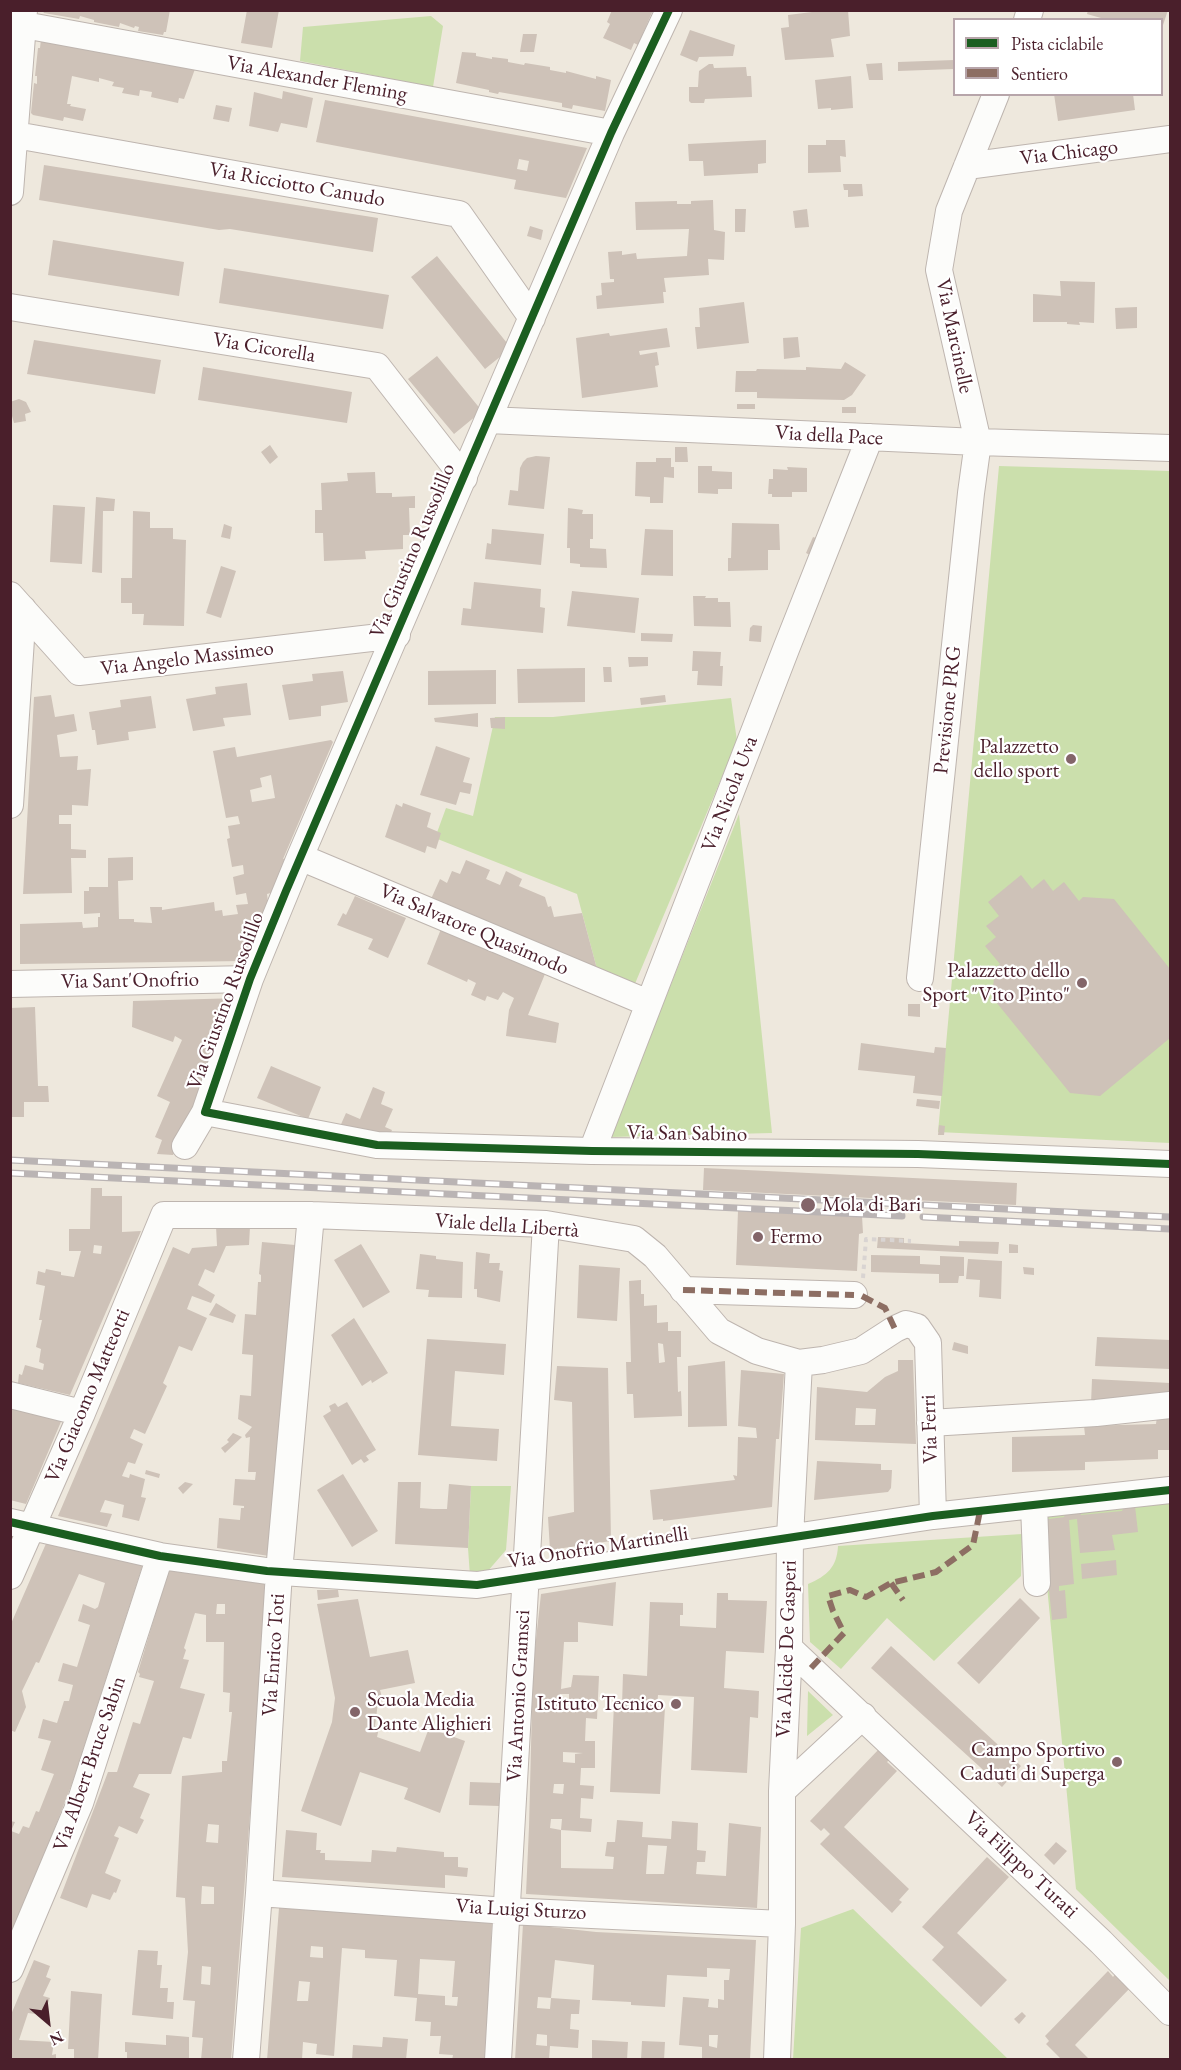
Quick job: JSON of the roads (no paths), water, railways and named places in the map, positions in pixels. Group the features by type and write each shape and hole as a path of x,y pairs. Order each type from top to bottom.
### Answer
{"street":[{"name":"Via Giustino Russolillo","path":"185,1146 205,1112 250,979 300,857 611,133 669,10"},
{"name":"Via Alexander Fleming","path":"24,18 611,133"},
{"path":"10,192 24,18"},
{"name":"Via Marcinelle","path":"978,442 939,270 949,211 995,96"},
{"name":"Via Ricciotto Canudo","path":"13,134 459,214 532,318"},
{"name":"Via Chicago","path":"967,166 1170,139"},
{"name":"Via Cicorella","path":"10,308 377,366 464,478"},
{"name":"Via della Pace","path":"488,420 978,442 1170,448"},
{"name":"Via Nicola Uva","path":"592,1151 870,437"},
{"name":"Previsione PRG","path":"920,978 978,442"},
{"path":"10,805 17,602"},
{"name":"Via Angelo Massimeo","path":"17,602 79,672 397,635"},
{"name":"Via Salvatore Quasimodo","path":"300,857 648,1003"},
{"name":"Via Sant'Onofrio","path":"10,984 250,979"},
{"name":"Via San Sabino","path":"205,1112 378,1145 592,1151 918,1154 1170,1164"},
{"name":"Viale della Libertà","path":"164,1215 311,1215 546,1224 634,1239 655,1256 719,1331 757,1351 799,1364 823,1360 861,1351 906,1324 917,1327 928,1343"},
{"name":"Via Giacomo Matteotti","path":"10,1576 21,1524 82,1413 164,1215"},
{"name":"Via Enrico Toti","path":"246,2060 260,1893 279,1572 311,1215"},
{"name":"Via Antonio Gramsci","path":"498,2060 546,1224"},
{"path":"683,1290 854,1295"},
{"name":"Via Ferri","path":"928,1343 933,1516"},
{"name":"Via Alcide De Gasperi","path":"777,2060 790,1537 799,1364"},
{"path":"10,1395 82,1413"},
{"path":"930,1423 1096,1413 1170,1405"},
{"name":"Via Onofrio Martinelli","path":"21,1524 160,1556 279,1572 477,1585 933,1516 1170,1490"},
{"path":"1034,1505 1037,1583"},
{"name":"Via Albert Bruce Sabin","path":"10,1969 80,1803 160,1556"},
{"name":"Via Filippo Turati","path":"789,1648 1101,1942 1170,2012"},
{"name":"Via Alcide De Gasperi","path":"782,1791 863,1716"},
{"name":"Via Luigi Sturzo","path":"260,1893 507,1911 782,1924"}],"railway":[{"path":"10,1160 903,1204"},
{"path":"10,1173 902,1216"},
{"path":"924,1205 1170,1217"},
{"path":"923,1217 1170,1229"}],"place":[{"name":"Palazzetto dello sport","path":"1071,759"},
{"name":"Palazzetto dello Sport \"Vito Pinto\"","path":"1082,983"},
{"name":"Mola di Bari","path":"808,1205"},
{"name":"Fermo","path":"758,1237"},
{"name":"Istituto Tecnico","path":"676,1704"},
{"name":"Scuola Media Dante Alighieri","path":"355,1712"},
{"name":"Campo Sportivo Caduti di Superga","path":"1117,1762"}]}
